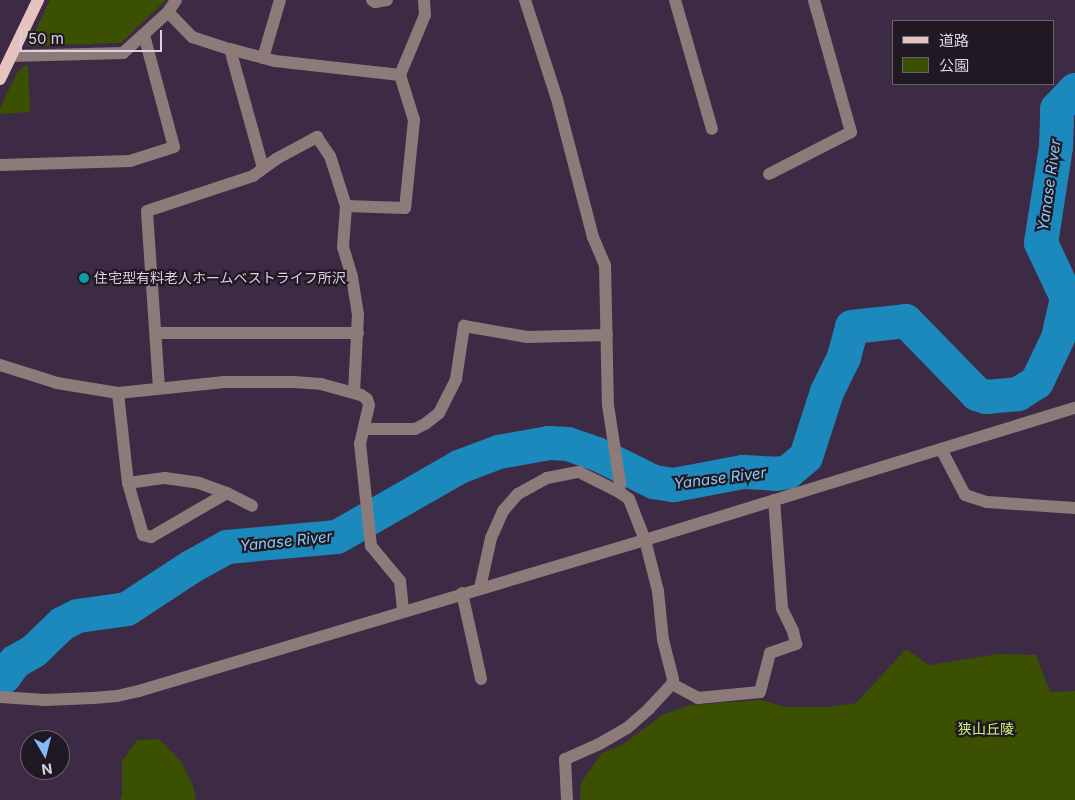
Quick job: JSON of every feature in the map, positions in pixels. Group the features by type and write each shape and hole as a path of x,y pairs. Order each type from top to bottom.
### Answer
{"main road":[{"path":"0,79 38,0"}],"street":[{"path":"11,56 123,54 168,12 176,0"},
{"path":"263,58 280,0"},
{"path":"372,0 387,0"},
{"path":"346,206 405,208 414,120 400,75 425,15 424,0"},
{"path":"525,0 558,99 593,237 605,265 608,405 620,488"},
{"path":"675,0 712,129"},
{"path":"769,174 851,132 814,0"},
{"path":"168,12 192,38 263,58 400,75"},
{"path":"0,165 130,161 174,148 144,35"},
{"path":"230,49 263,168"},
{"path":"159,388 147,211 253,176 263,168 317,137 330,156 346,206 343,247 358,314 354,392"},
{"path":"364,429 415,428 425,424 438,413 456,379 464,326 527,337 607,334"},
{"path":"156,333 358,333"},
{"path":"0,365 57,383 118,393 224,382 294,382 322,384 354,392 367,399 369,405 360,443 371,546 400,581 403,612"},
{"path":"118,393 128,483 143,535 151,537 227,493"},
{"path":"0,697 45,700 117,696 645,540 1075,408"},
{"path":"941,449 965,495 987,502 1075,508"},
{"path":"480,588 491,538 503,511 518,494 547,478 579,472 620,488 629,499 645,540 658,591 663,640 673,678 672,684 649,709 627,728 597,745 565,759 567,800"},
{"path":"128,483 165,478 198,483 227,493 252,506"},
{"path":"672,684 698,698 760,692 770,653 796,644 793,631 782,608 774,500"},
{"path":"462,593 481,679"}],"green space":[{"path":"50,0 166,0 121,43 28,46"},
{"path":"28,65 30,112 0,114 0,108 18,71"},
{"name":"狭山丘陵","path":"906,649 929,665 998,654 1036,655 1050,692 1075,691 1075,800 580,800 581,783 602,753 622,745 664,714 691,705 761,700 785,707 828,707 856,703"},
{"path":"159,739 180,760 193,786 196,800 120,800 122,794 122,761 137,740"}],"waterway":[{"name":"Yanase River","path":"0,675 4,677 15,662 34,651 62,624 78,616 127,609 191,567 227,547 337,537 459,467 499,452 549,443 568,444 597,454 654,482 674,485 743,472 776,474 788,472 806,457 827,392 844,357 852,327 906,321 977,394 986,397 1018,394 1037,382 1058,338 1067,298 1041,243 1056,147 1057,109 1075,90"}],"place":[{"name":"住宅型有料老人ホームベストライフ所沢","path":"84,278"}]}
